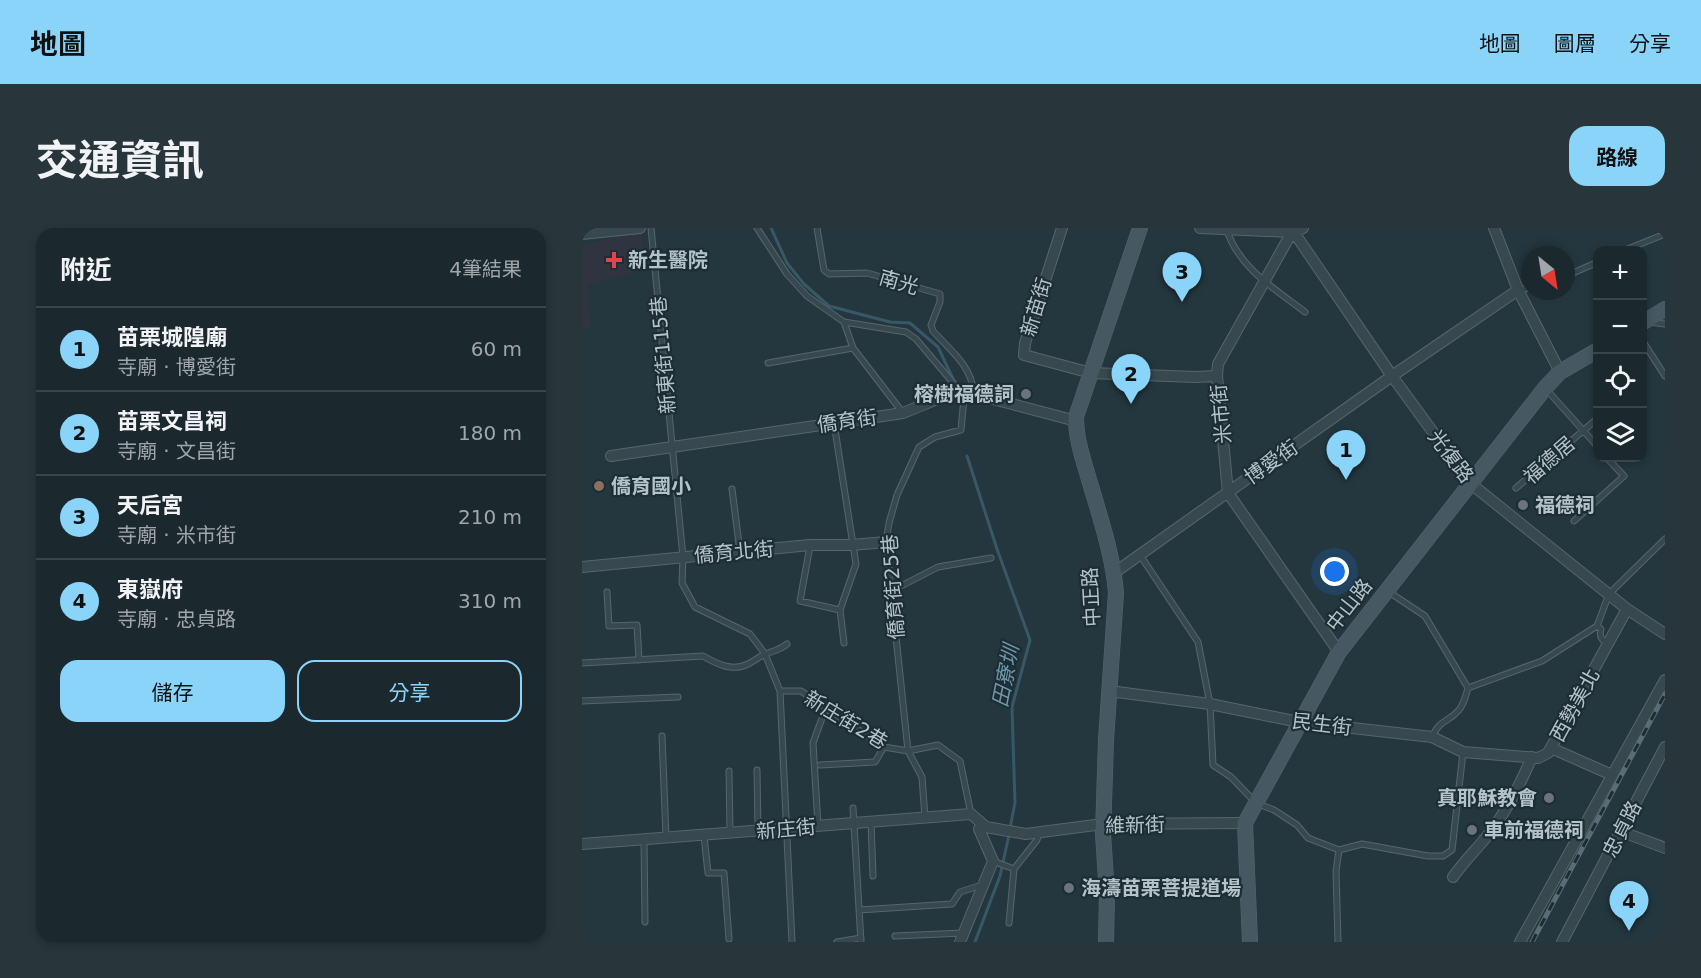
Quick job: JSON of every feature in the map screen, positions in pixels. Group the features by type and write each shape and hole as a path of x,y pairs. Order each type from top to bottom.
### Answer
{"street":[{"path":"582,234 640,228"},
{"name":"新苗街","path":"1062,228 1025,343 1024,355 1091,373"},
{"name":"中正路","path":"1106,942 1107,894 1103,824 1109,691 1116,609 1114,573 1077,439 1076,421 1140,228"},
{"path":"1200,228 1291,230 1303,228"},
{"path":"1494,228 1518,290 1560,372"},
{"name":"米市街","path":"1291,230 1218,364 1217,376 1228,493 1339,652"},
{"name":"光復路","path":"1291,230 1392,376 1470,483 1627,609 1665,634"},
{"name":"博愛街","path":"1114,573 1392,376 1518,290"},
{"path":"1647,320 1665,309"},
{"name":"中山路","path":"1245,823 1339,652 1545,388 1560,372 1593,353"},
{"path":"1091,373 1217,376"},
{"path":"965,393 1076,421"},
{"name":"僑育街","path":"610,456 903,413 965,393"},
{"name":"僑育北街","path":"582,567 810,545 886,542"},
{"name":"西勢美北","path":"1453,877 1471,852 1483,842 1504,812 1518,790 1532,757 1538,758 1548,753 1627,609"},
{"path":"1520,942 1665,680"},
{"name":"民生街","path":"1109,691 1210,704 1299,722 1432,737 1463,752 1532,757"},
{"name":"忠貞路","path":"1562,942 1665,747"},
{"path":"1551,748 1612,775"},
{"path":"962,937 993,861 979,830 984,825 971,814"},
{"name":"新庄街","path":"582,844 971,814"},
{"path":"1245,823 1250,942"},
{"name":"維新街","path":"984,825 1026,834 1103,824 1245,823"},
{"path":"1620,831 1665,848"}],"lane":[{"name":"新東街115巷","path":"651,228 683,557 682,583 695,607 750,634 765,654 780,691 792,942"},
{"path":"757,228 791,278 807,296 844,322 906,332 965,393"},
{"name":"南光","path":"817,228 824,270 829,274 867,273 940,294 940,302 931,325 933,331 968,372 965,393"},
{"path":"1227,229 1230,241 1241,258 1264,281 1305,312"},
{"path":"1635,246 1665,234"},
{"path":"1575,272 1593,264"},
{"path":"844,322 853,348 903,413"},
{"path":"1647,322 1665,324"},
{"path":"768,363 853,348"},
{"path":"1647,348 1665,376"},
{"path":"1545,388 1583,431"},
{"name":"僑育街25巷","path":"925,818 922,777 908,751 886,542 897,495 919,447 935,437 961,430 965,393"},
{"name":"福德居","path":"1516,488 1593,422"},
{"path":"834,423 856,564 840,610 844,643"},
{"name":"福德居","path":"1583,431 1593,442"},
{"name":"福德居","path":"1574,521 1624,476 1611,462"},
{"path":"732,489 740,552"},
{"path":"1468,688 1542,661 1597,626 1609,594 1665,539"},
{"path":"810,545 800,601 840,610"},
{"path":"1140,555 1198,642 1210,704 1213,765 1231,777 1256,803 1274,810 1297,825 1308,838 1339,850 1362,844 1428,856 1443,856 1452,850 1463,752"},
{"path":"891,587 903,585 938,567 991,558"},
{"path":"1387,591 1425,616 1468,688"},
{"path":"607,592 609,626 637,625 639,660"},
{"path":"1597,626 1601,628 1599,635 1601,639 1608,644"},
{"path":"582,663 703,656 730,668 745,666 787,644"},
{"path":"1432,737 1438,725 1455,715 1461,708 1468,688"},
{"name":"新庄街2巷","path":"780,691 801,691 884,747 908,751 938,745 960,761 971,814"},
{"path":"582,701 678,697"},
{"path":"818,827 813,742 826,707"},
{"path":"662,736 666,838"},
{"path":"820,765 875,762 884,747"},
{"path":"757,770 758,832"},
{"path":"729,771 730,834"},
{"path":"837,942 861,940 853,808"},
{"path":"871,822 873,876"},
{"path":"1009,923 1014,869 1036,840 1039,832"},
{"path":"704,836 708,873 724,873 729,939"},
{"path":"644,840 645,922"},
{"path":"1338,942 1336,871 1339,850"},
{"path":"993,861 1014,869"},
{"path":"859,910 952,904 960,892 982,885"},
{"path":"895,936 962,937"}],"shaded area":[{"name":"新生醫院","path":"641,231 647,269 587,286 591,328 582,330 582,245"}],"waterway":[{"name":"田寮圳","path":"771,228 787,263 804,284 829,306 890,322 910,323 938,347 954,381"},
{"name":"田寮圳","path":"967,456 1030,640 1012,707 1015,803 1010,828"},
{"name":"田寮圳","path":"975,942 1000,876 1009,835"}],"railway":[{"path":"1532,942 1665,694"}],"place":[{"name":"新生醫院","path":"614,260"},
{"name":"天后宮","path":"1182,302"},
{"name":"榕樹福德詞","path":"1026,394"},
{"name":"苗栗文昌祠","path":"1131,404"},
{"name":"苗栗城隍廟","path":"1346,480"},
{"name":"僑育國小","path":"599,486"},
{"name":"福德祠","path":"1523,505"},
{"name":"真耶穌教會","path":"1549,798"},
{"name":"車前福德祠","path":"1472,830"},
{"name":"海濤苗栗菩提道場","path":"1069,888"},
{"name":"東嶽府","path":"1629,931"}]}
